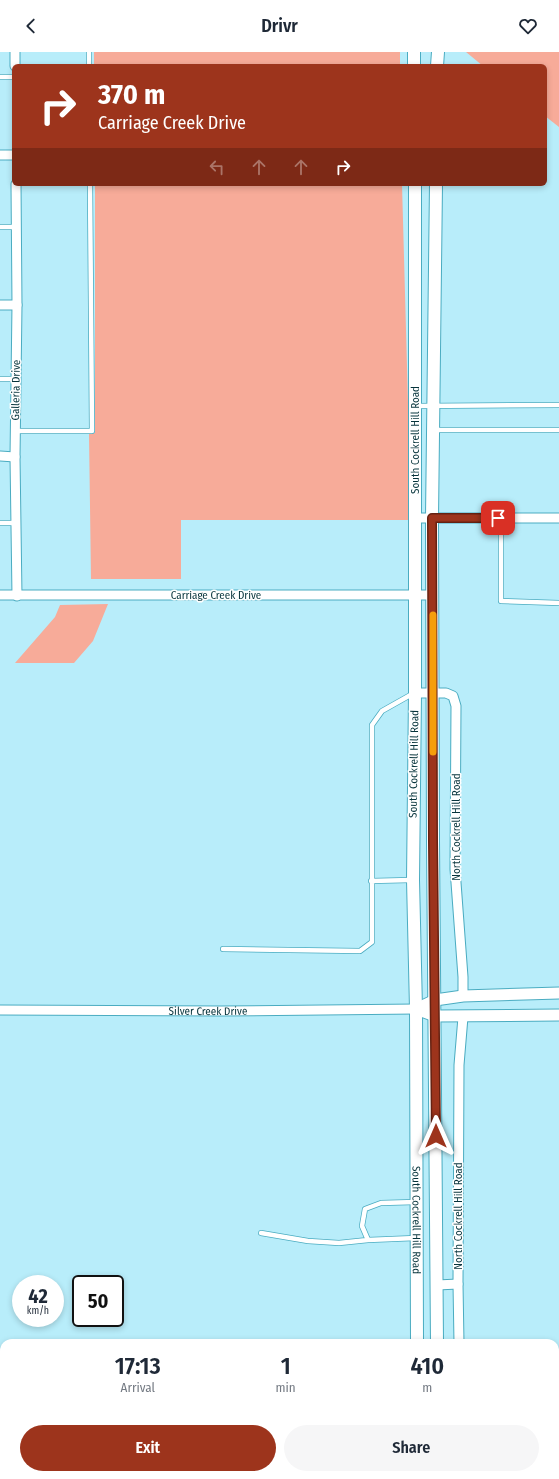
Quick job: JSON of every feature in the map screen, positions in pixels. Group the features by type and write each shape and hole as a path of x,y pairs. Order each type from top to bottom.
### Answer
{"main road":[{"path":"414,52 414,64"},
{"path":"438,52 438,64"},
{"name":"South Cockrell Hill Road","path":"415,186 415,693 413,880 416,1009 416,1339"},
{"name":"South Cockrell Hill Road","path":"436,186 432,518 437,1339"}],"street":[{"path":"15,52 15,64"},
{"path":"0,155 12,155"},
{"name":"Galleria Drive","path":"16,186 17,305 15,457 17,596"},
{"path":"0,305 17,305"},
{"path":"0,456 15,457"},
{"path":"415,518 559,518"},
{"name":"Carriage Creek Drive","path":"0,596 433,594"},
{"name":"North Cockrell Hill Road","path":"415,693 446,693 453,696 456,706 455,869 463,996"},
{"name":"Silver Creek Drive","path":"416,1009 435,1000 463,996 559,993"},
{"name":"Silver Creek Drive","path":"0,1010 221,1011 416,1009 435,1016 462,1017 559,1015"},
{"name":"North Cockrell Hill Road","path":"459,1339 459,1065 462,1017"},
{"path":"437,1285 458,1284"}],"lane":[{"path":"89,52 89,64"},
{"path":"0,77 12,77"},
{"path":"15,431 92,431 90,186"},
{"path":"0,228 16,228"},
{"path":"0,379 16,379"},
{"path":"415,406 559,405"},
{"path":"433,430 559,430"},
{"path":"501,518 501,602 559,603"},
{"path":"0,523 16,523"},
{"path":"223,949 360,951 372,942 372,725 382,711 415,693"},
{"path":"371,881 413,880"},
{"path":"368,1240 362,1226 365,1209 381,1203 416,1202"},
{"path":"261,1233 339,1243 416,1238"}],"shaded area":[{"path":"94,52 400,52 400,64 94,64"},
{"path":"466,52 559,52 559,127 547,118 547,64 481,64"},
{"path":"95,186 402,186 410,520 181,520 181,579 91,579 89,434 95,433"},
{"path":"108,604 93,641 74,663 15,663 55,617 60,605"}],"slow traffic":[{"path":"433,615 433,752"}],"route":[{"path":"436,1136 432,518 498,518"}]}
